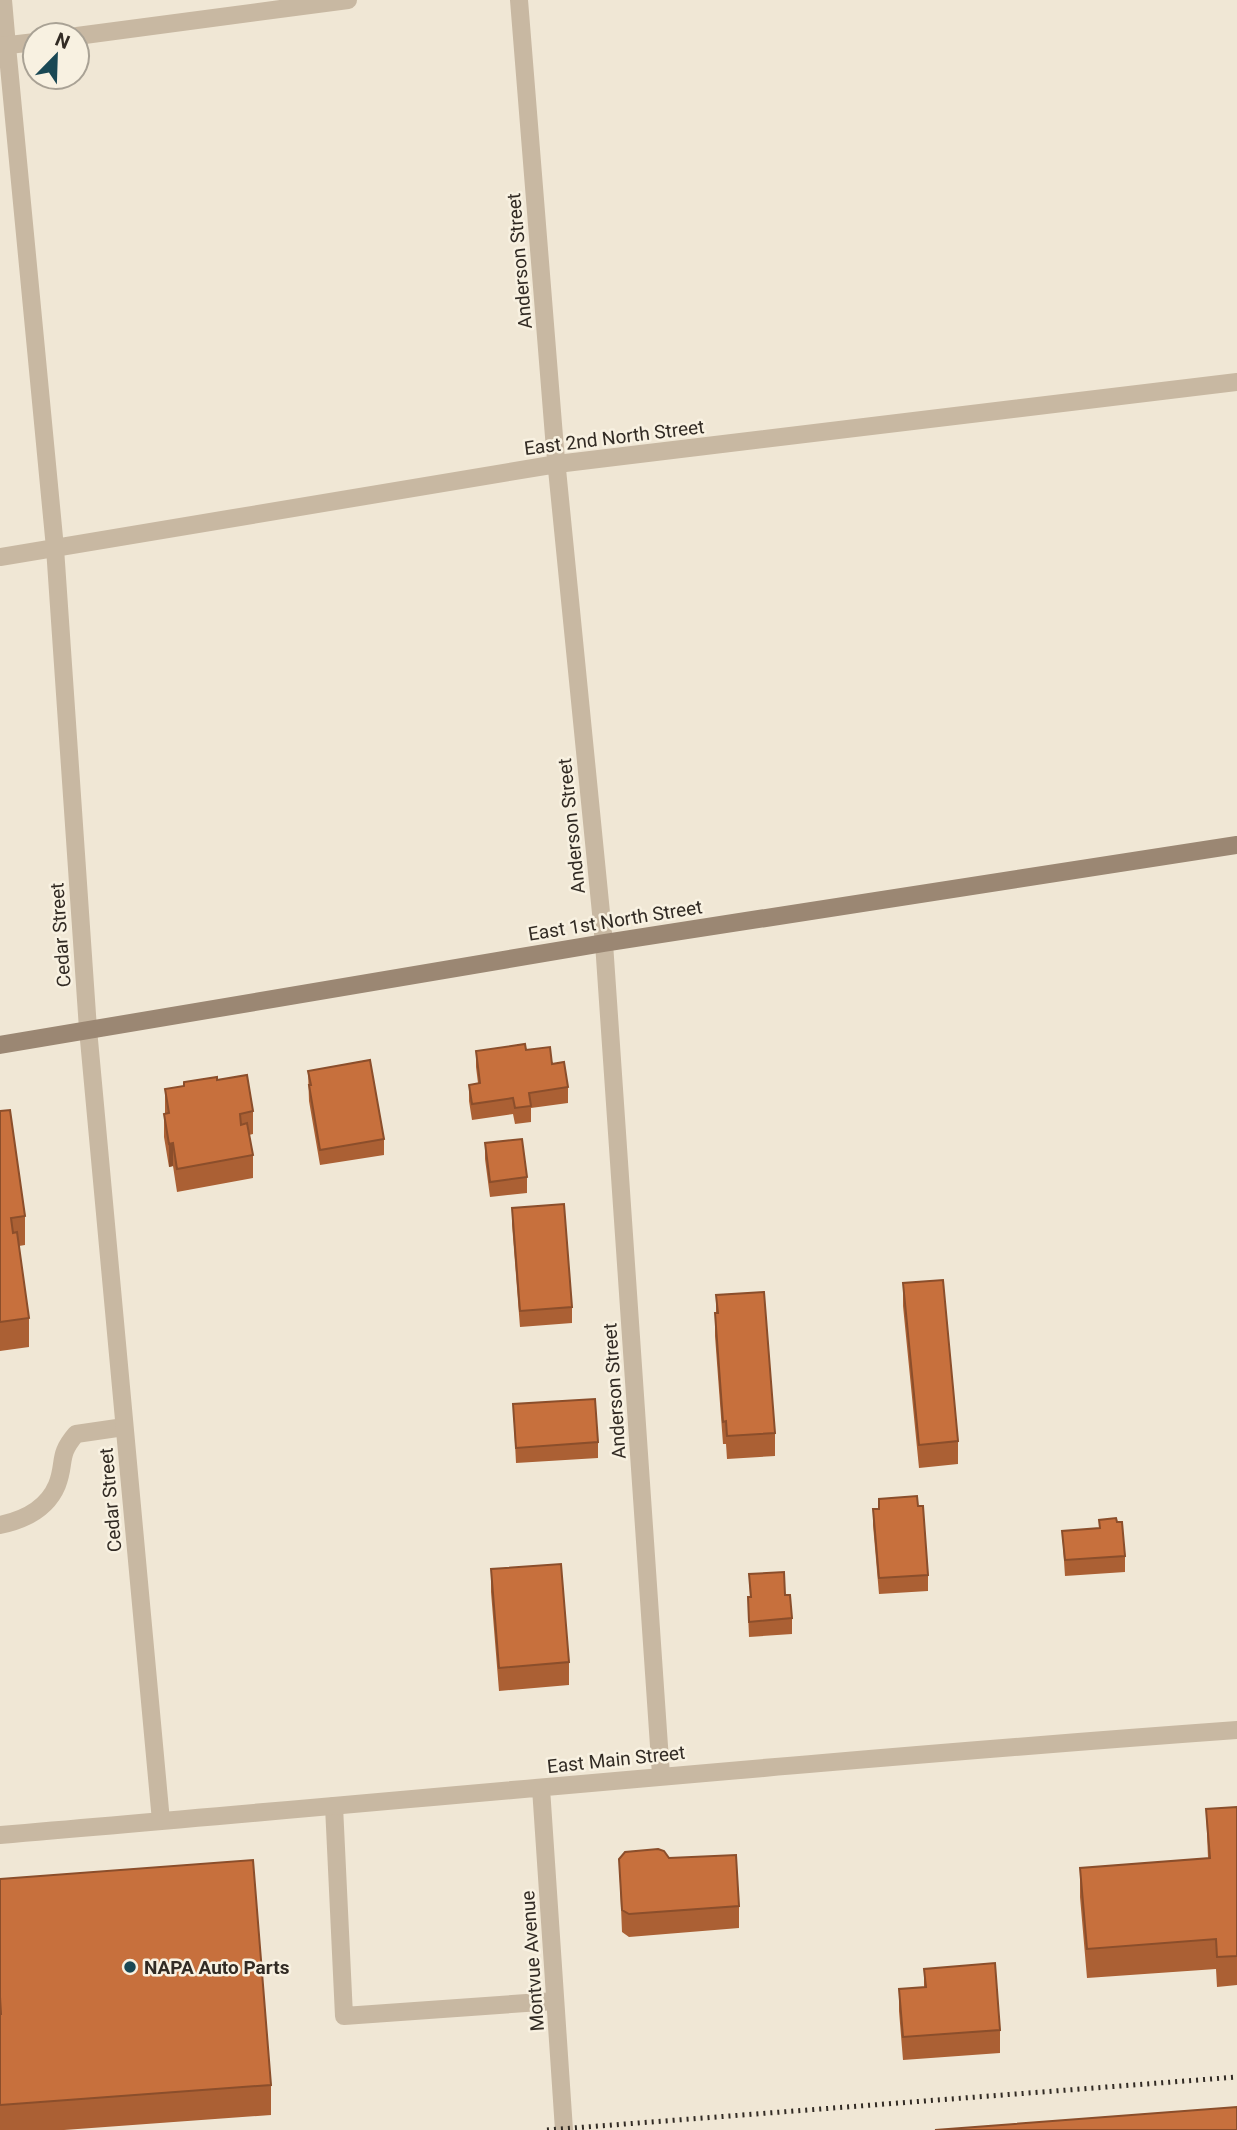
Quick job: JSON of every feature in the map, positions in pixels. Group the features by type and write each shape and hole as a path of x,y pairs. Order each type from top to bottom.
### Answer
{"main road":[{"name":"East 1st North Street","path":"0,1045 604,943 1237,845"}],"street":[{"name":"Cedar Street","path":"3,0 3,46 55,548 88,1029 161,1821"},
{"path":"91,34 348,0"},
{"name":"Anderson Street","path":"519,0 557,464 604,943 661,1775"},
{"path":"3,46 21,44"},
{"name":"East 2nd North Street","path":"0,557 557,464 1237,382"},
{"path":"0,1525 16,1522 45,1505 57,1484 64,1448 76,1434 124,1427"},
{"name":"East Main Street","path":"0,1835 334,1807 661,1775 1237,1730"},
{"name":"Montvue Avenue","path":"541,1788 564,2130"},
{"path":"334,1807 344,2016 555,2001"}],"building":[{"path":"525,1044 526,1050 550,1047 552,1064 564,1062 568,1087 529,1093 531,1106 515,1108 513,1098 472,1104 469,1085 480,1083 476,1051"},
{"path":"370,1060 384,1139 320,1150 308,1071"},
{"path":"247,1075 253,1111 240,1114 241,1125 247,1123 253,1155 177,1169 164,1114 169,1113 165,1089 184,1086 184,1082"},
{"path":"10,1110 25,1216 11,1218 13,1233 17,1232 29,1318 0,1322 0,1111"},
{"path":"522,1139 527,1177 490,1182 485,1143"},
{"path":"564,1204 572,1307 520,1311 512,1208"},
{"path":"943,1280 958,1441 919,1445 903,1283"},
{"path":"764,1292 775,1433 727,1436 726,1421 723,1422 716,1295"},
{"path":"595,1399 598,1442 516,1448 513,1404"},
{"path":"917,1496 918,1506 923,1506 928,1575 879,1578 873,1509 879,1509 879,1499"},
{"path":"1116,1518 1117,1522 1122,1522 1125,1556 1065,1560 1062,1531 1100,1528 1099,1520"},
{"path":"561,1564 569,1662 499,1668 491,1569"},
{"path":"784,1572 785,1595 790,1595 792,1618 749,1622 749,1574"},
{"path":"1237,1807 1237,1956 1217,1957 1216,1939 1087,1949 1080,1868 1210,1858 1206,1809"},
{"path":"658,1849 664,1851 669,1858 736,1855 739,1906 629,1914 622,1910 619,1859 625,1852"},
{"name":"NAPA Auto Parts","path":"253,1860 271,2085 0,2105 0,1879"},
{"path":"995,1963 1000,2030 903,2037 899,1989 926,1987 924,1969"},
{"path":"1237,2107 1237,2130 935,2130"}],"railway":[{"path":"547,2130 1237,2077"}],"place":[{"name":"NAPA Auto Parts","path":"130,1967"}]}
